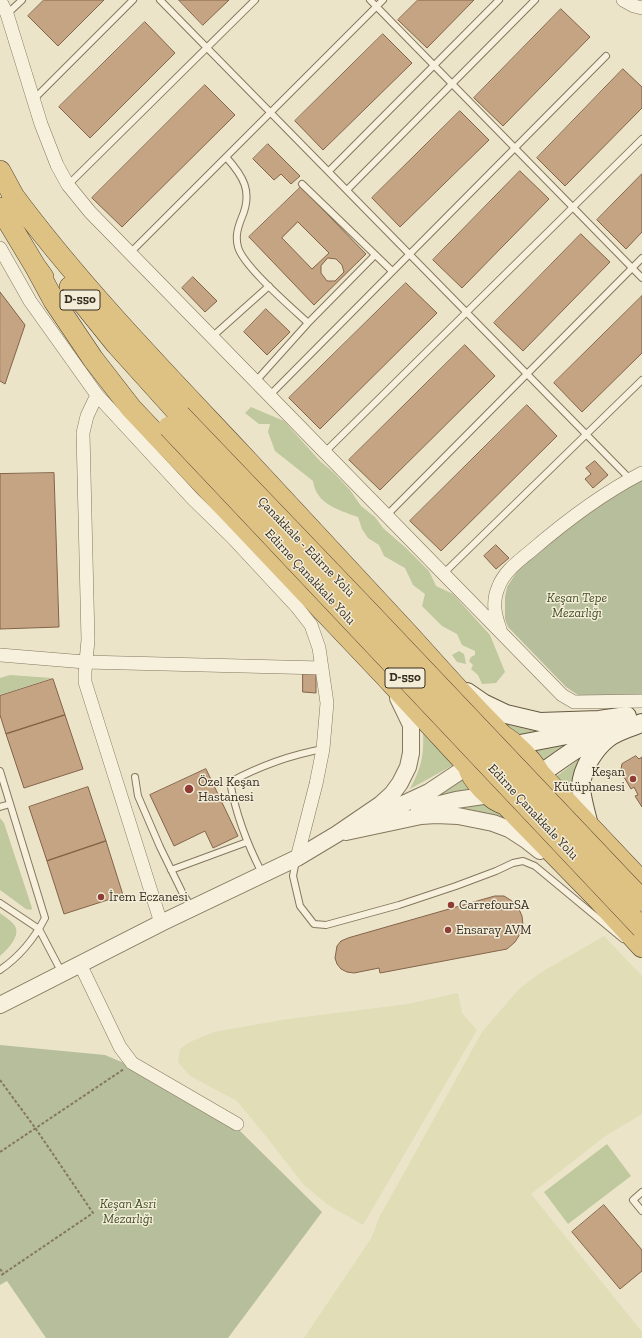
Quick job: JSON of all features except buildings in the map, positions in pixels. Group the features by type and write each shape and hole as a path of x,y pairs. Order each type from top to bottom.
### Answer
{"highway":[{"name":"Çanakkale - Edirne Yolu","path":"0,171 6,201 89,312 116,344 174,421 366,609 642,900"},
{"name":"Edirne Çanakkale Yolu","path":"6,201 35,266 101,353 174,421 642,928"},
{"path":"6,201 44,236 81,281 163,372 264,478 454,684 509,741 536,766 540,774 642,882"},
{"path":"35,266 54,301 93,359 131,408 384,675 468,766 470,773 478,783 497,799 597,898 642,947"},
{"path":"468,766 473,755 478,749 495,737 509,741"},
{"path":"497,799 516,801 533,788 540,774"}],"main road":[{"path":"454,684 483,703 506,714 540,722 634,720"},
{"path":"509,741 572,734 634,720"},
{"path":"540,774 596,737 634,720"},
{"path":"589,825 581,786 584,771 602,743 634,720"}],"street":[{"path":"0,0 7,14 41,124 57,165 68,185 90,212 558,690 574,702 642,701"},
{"path":"7,14 8,0"},
{"path":"623,0 634,6 642,8"},
{"path":"0,248 30,301 97,395 193,499 233,538 297,607 311,625 315,633 319,648 327,703 323,749 316,784 297,858"},
{"path":"97,395 87,416 84,433 88,640 85,662 85,682 161,923"},
{"path":"501,631 496,618 494,602 497,589 505,575 566,521 598,498 642,473"},
{"path":"0,655 85,662 322,668"},
{"path":"0,1005 161,923 297,858 366,816 392,794 400,783 408,767 411,753 411,725 405,709 384,675"},
{"path":"337,834 429,792 468,766"},
{"path":"337,834 436,804 497,799"},
{"path":"337,834 421,816 436,815 472,818 493,823 509,829 526,840 597,898"},
{"path":"80,964 120,1047 132,1063 237,1124"}],"lane":[{"path":"7,14 22,0"},
{"path":"34,99 133,0"},
{"path":"160,0 208,47 630,479"},
{"path":"68,185 255,0"},
{"path":"370,0 642,278"},
{"path":"130,252 383,0"},
{"path":"329,171 499,0"},
{"path":"347,190 535,0"},
{"path":"270,395 606,56"},
{"path":"325,452 642,139"},
{"path":"226,157 243,178 246,192 246,206 237,233 238,247 243,259 308,323"},
{"path":"302,184 392,271"},
{"path":"256,381 308,323 375,255"},
{"path":"387,515 642,258"},
{"path":"213,336 269,286"},
{"path":"444,573 642,380"},
{"path":"263,875 247,842 232,796 230,782 249,772 280,760 301,753 323,749"},
{"path":"0,771 45,918 40,929 30,943 9,964 0,970"},
{"path":"135,777 138,796 171,870 192,908"},
{"path":"0,807 10,804"},
{"path":"171,870 247,842"},
{"path":"297,858 293,876 300,906 314,924 326,925 399,904 463,884 496,872 513,863 523,861 535,866 611,931 642,953"},
{"path":"0,903 40,929 62,973"},
{"path":"642,1192 633,1200 642,1211"}],"path":[{"path":"0,1152 132,1063"},
{"path":"0,1080 36,1129 93,1213 0,1276"},
{"path":"0,1269 4,1274"}],"shaded area":[{"path":"604,936 642,976 642,1114 604,1137 531,1194 642,1332 642,1338 304,1338 372,1237 379,1218 482,1032 519,989 540,973"},
{"path":"458,993 462,1013 477,1030 363,1225 328,1205 304,1185 237,1101 190,1076 178,1062 180,1049 190,1042 214,1032 288,1019 408,1004"}],"green space":[{"path":"251,407 284,421 320,461 350,490 361,506 375,517 383,528 429,571 436,586 453,594 490,635 505,672 496,683 482,684 478,675 471,669 473,665 469,661 471,657 475,655 475,651 462,645 457,634 442,626 422,606 425,594 413,585 405,568 384,556 379,545 368,538 362,529 358,517 336,509 324,501 315,489 313,481 275,451 268,432 270,424 259,424 245,413"},
{"name":"Keşan Tepe Mezarlığı","path":"642,479 642,697 581,697 566,687 508,627 505,619 505,597 507,587 516,573 574,521"},
{"path":"459,651 464,654 466,664 457,662 452,655"},
{"path":"10,675 52,678 0,695 0,678"},
{"path":"498,720 513,726 544,733 515,737"},
{"path":"423,729 455,764 410,789 420,767 423,747"},
{"path":"584,737 541,765 528,751"},
{"path":"586,754 573,801 554,778"},
{"path":"467,776 478,789 453,793 421,802"},
{"path":"496,802 517,826 454,810"},
{"path":"0,818 4,823 32,908 31,910 26,909 0,890"},
{"path":"0,913 12,922 15,926 16,934 15,938 0,956"},
{"name":"Keşan Asri Mezarlığı","path":"0,1045 105,1055 131,1066 237,1128 322,1212 228,1338 46,1338 7,1281 0,1285"},
{"path":"607,1144 631,1176 568,1224 544,1192"}],"place":[{"name":"Keşan Kütüphanesi","path":"633,779"},
{"name":"Özel Keşan Hastanesi","path":"189,789"},
{"name":"İrem Eczanesi","path":"101,897"},
{"name":"CarrefourSA","path":"451,905"},
{"name":"Ensaray AVM","path":"448,930"}]}
